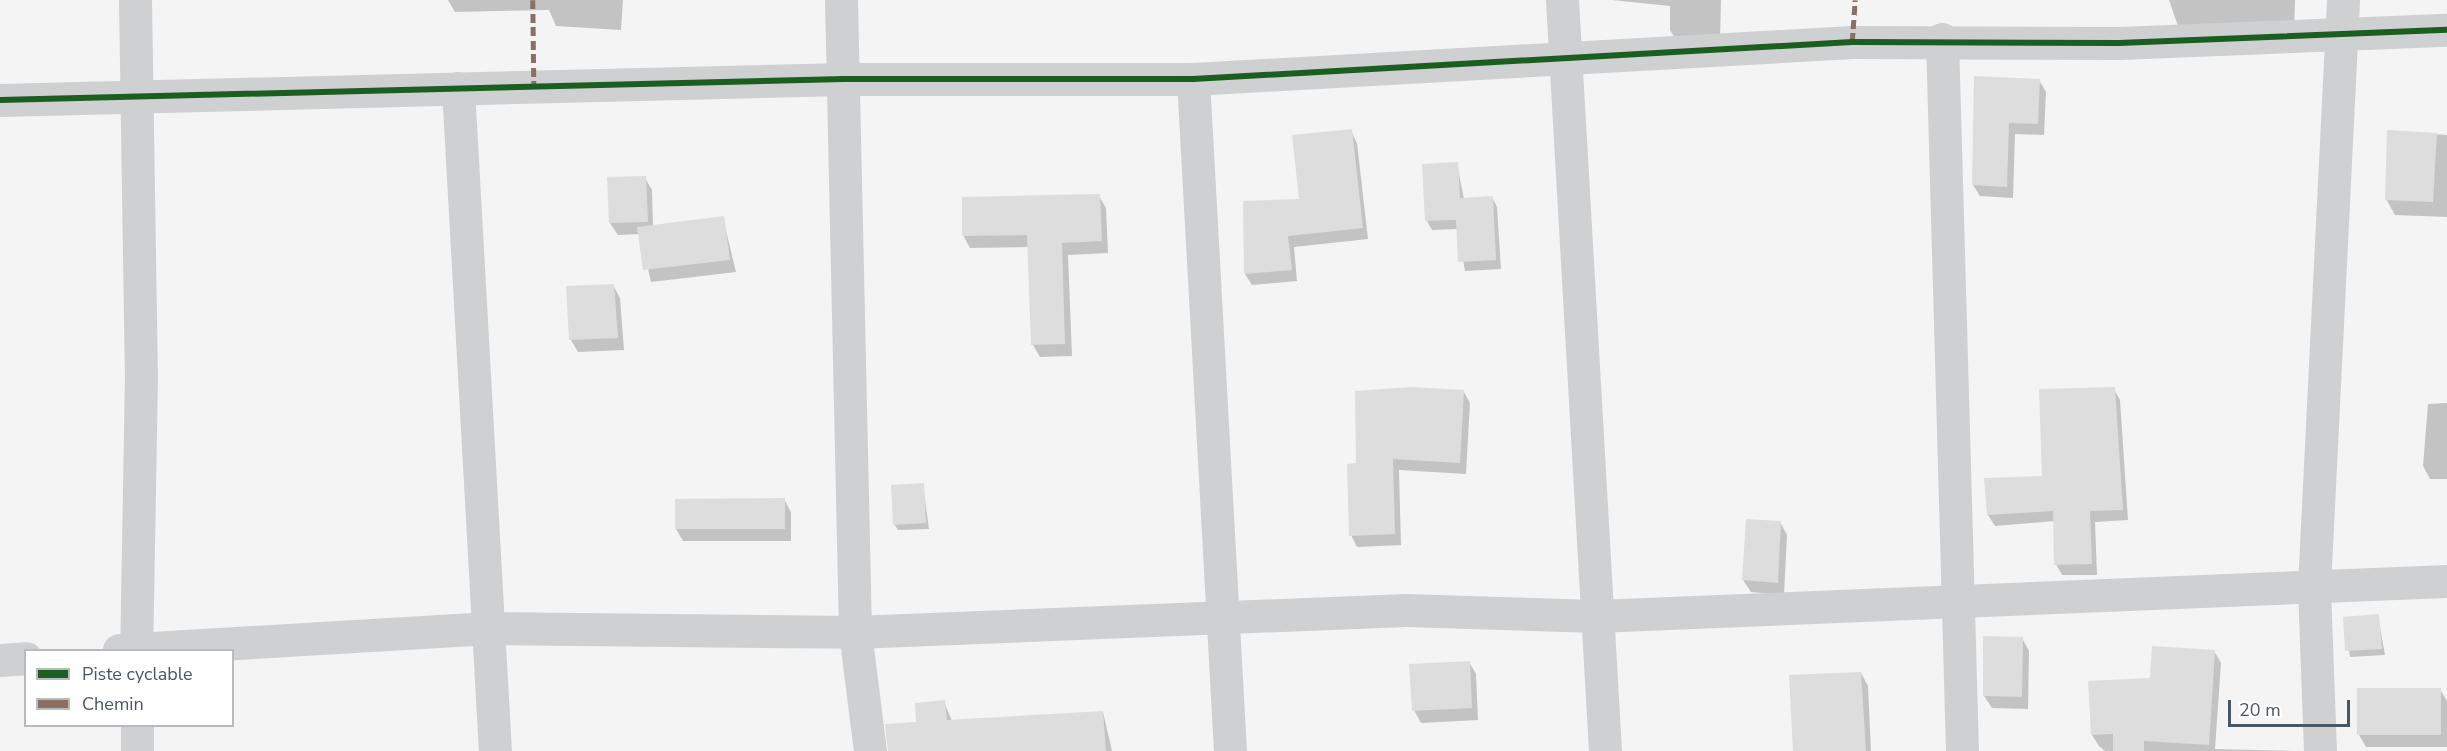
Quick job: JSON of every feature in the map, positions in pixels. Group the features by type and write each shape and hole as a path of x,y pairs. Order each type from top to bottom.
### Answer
{"street":[{"path":"131,649 141,374 134,94 135,0"},
{"path":"841,0 855,632 870,751"},
{"path":"1562,0 1605,751"},
{"path":"2320,751 2314,587 2343,0"},
{"path":"0,100 134,94 844,79 1193,79 1565,57 1942,39 2119,43 2342,37 2447,30"},
{"path":"1942,39 1954,335 1957,600 1962,751"},
{"path":"1193,79 1220,622 1230,751"},
{"path":"458,88 485,628 495,751"},
{"path":"147,649 485,628 855,632 1220,622 1406,610 1596,616 2447,581"},
{"path":"0,660 24,658"},
{"path":"136,727 137,751"}],"building":[{"path":"1974,76 2040,79 2038,124 2009,123 2007,187 1972,185"},
{"path":"1352,129 1363,228 1288,236 1292,270 1244,274 1243,201 1299,199 1292,135"},
{"path":"2387,130 2437,133 2433,202 2385,200"},
{"path":"1458,162 1460,198 1493,196 1496,260 1458,262 1456,220 1425,221 1422,164"},
{"path":"646,176 648,222 609,223 607,177"},
{"path":"1100,194 1102,241 1062,243 1065,344 1031,345 1027,235 962,236 962,197"},
{"path":"724,216 730,260 643,270 637,227"},
{"path":"614,284 618,338 569,340 566,286"},
{"path":"1411,387 1464,390 1460,463 1393,459 1395,534 1349,536 1347,464 1356,463 1355,391"},
{"path":"2115,387 2123,510 2090,511 2092,564 2054,565 2053,511 1987,515 1984,478 2042,476 2039,389"},
{"path":"924,483 926,523 893,525 891,485"},
{"path":"785,498 785,529 675,529 675,499"},
{"path":"1746,519 1781,521 1778,583 1742,580"},
{"path":"2379,614 2382,649 2345,651 2343,617"},
{"path":"1983,636 2023,637 2022,697 1983,696"},
{"path":"2152,646 2215,650 2209,745 2144,741 2144,751 2113,751 2113,734 2091,735 2088,681 2150,678"},
{"path":"1470,661 1472,708 1412,711 1409,664"},
{"path":"1861,672 1866,751 1793,751 1789,675"},
{"path":"2357,688 2441,688 2441,735 2357,735"},
{"path":"945,700 947,720 1103,711 1106,751 888,751 885,724 916,722 915,703"}],"marked path":[{"path":"533,0 534,86"},
{"path":"1852,42 1855,0"}],"cycle path":[{"path":"0,100 844,79 1193,79 1852,42 2119,43 2447,30"}]}
